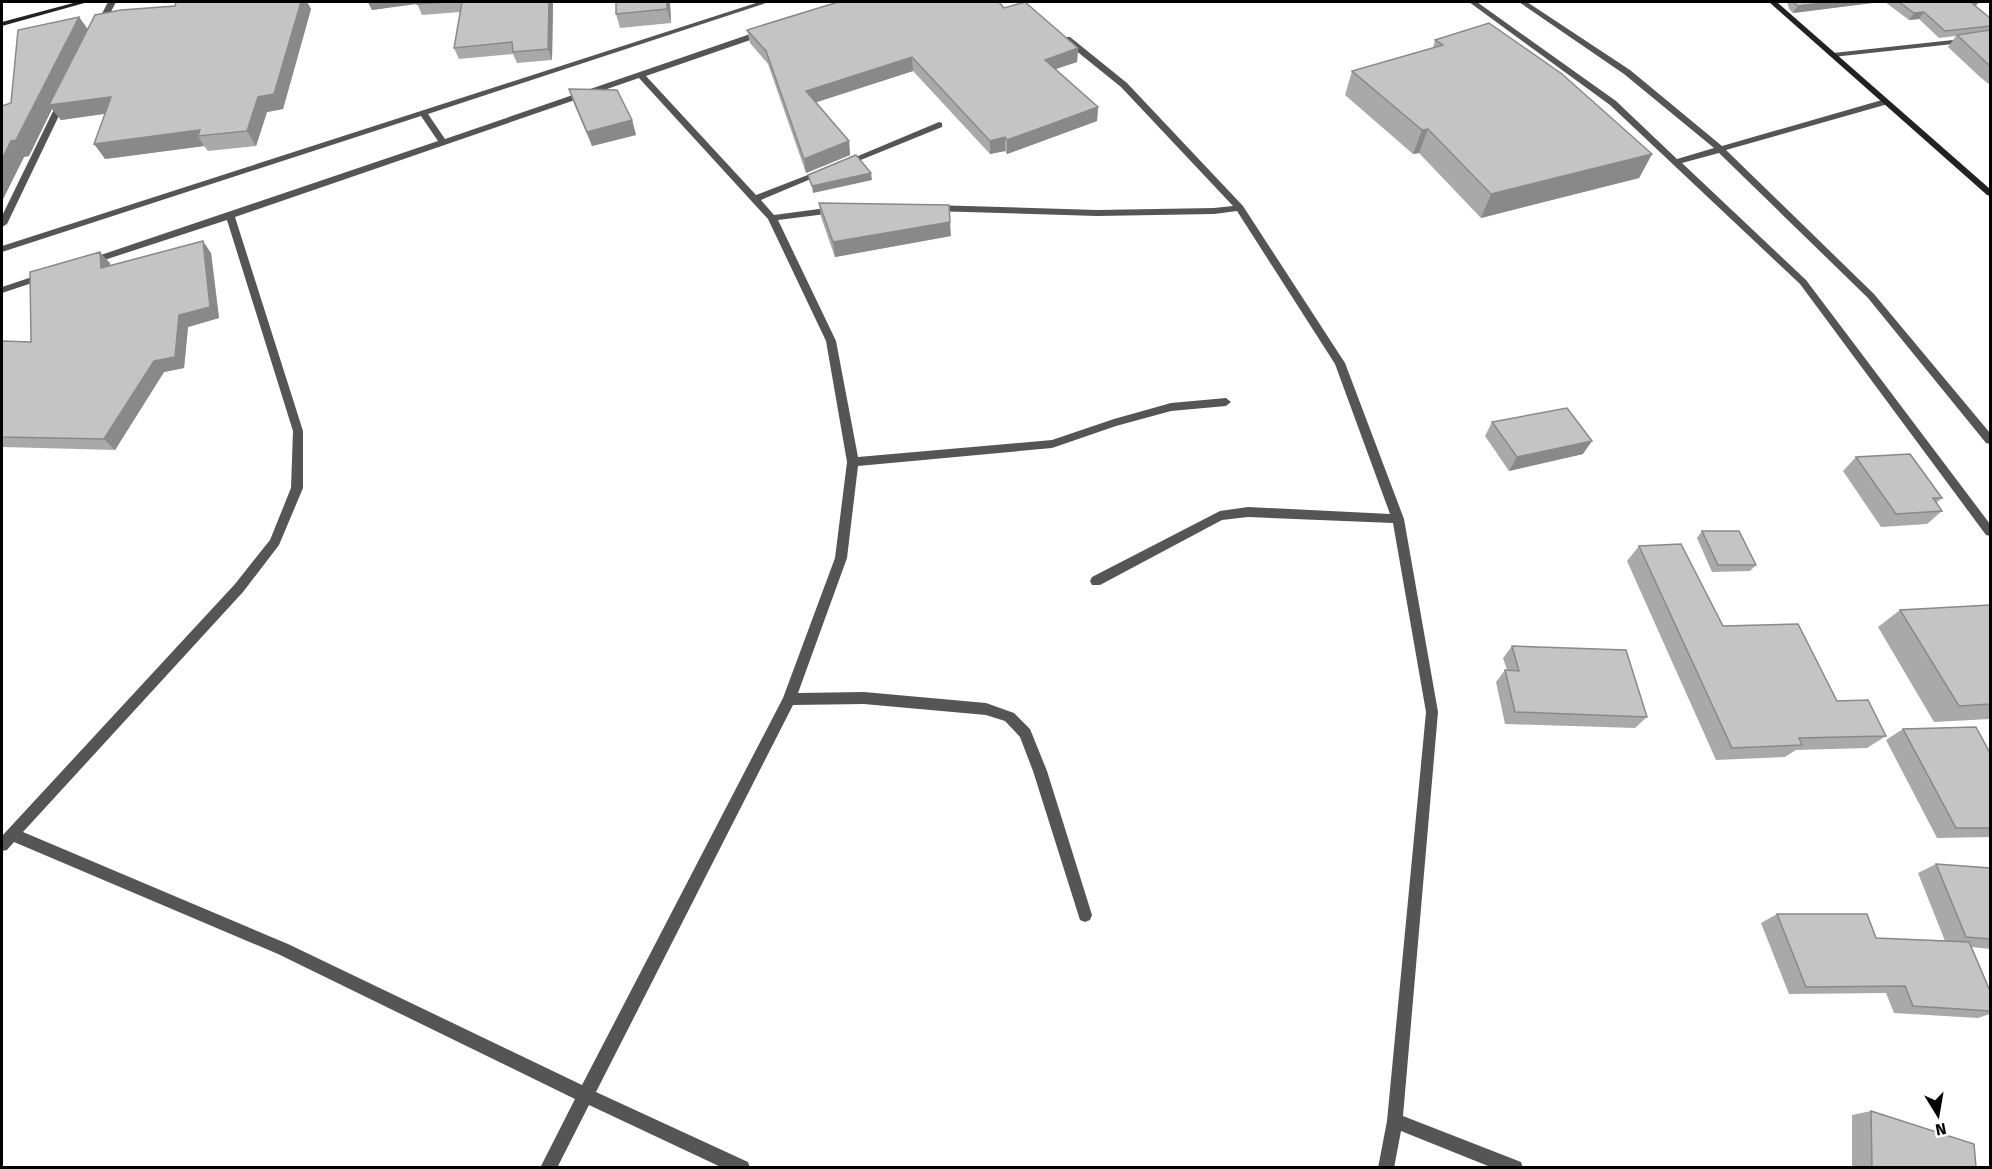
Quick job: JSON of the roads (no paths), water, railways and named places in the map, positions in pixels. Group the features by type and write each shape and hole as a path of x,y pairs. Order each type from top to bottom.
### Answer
{"street":[{"path":"2,24 84,2"},
{"path":"96,33 112,2"},
{"path":"2,249 765,2"},
{"path":"1473,2 1613,103 1803,282 1990,532"},
{"path":"1523,2 1627,72 1719,148 1871,296 1990,440"},
{"path":"1774,2 1990,193"},
{"path":"78,265 230,216 774,29"},
{"path":"1055,29 1124,85 1240,208 1340,363 1398,519 1432,712 1395,1121 1386,1167"},
{"path":"1833,56 1990,38"},
{"path":"548,1167 587,1096 789,699 841,558 853,462 831,341 772,218 640,75"},
{"path":"2,224 70,86"},
{"path":"1676,162 1886,102"},
{"path":"422,112 443,142"},
{"path":"756,199 939,125"},
{"path":"772,218 850,208"},
{"path":"918,208 1097,213 1214,211 1240,208"},
{"path":"230,216 298,431 297,488 275,542 239,588 7,839 283,949 587,1096 742,1167"},
{"path":"2,290 56,272"},
{"path":"853,462 1052,444 1171,407 1226,402"},
{"path":"1096,580 1220,516 1248,512 1398,519"},
{"path":"789,699 864,698 986,709 1009,717 1025,733 1036,761 1085,915"},
{"path":"1395,1121 1515,1167"}]}
